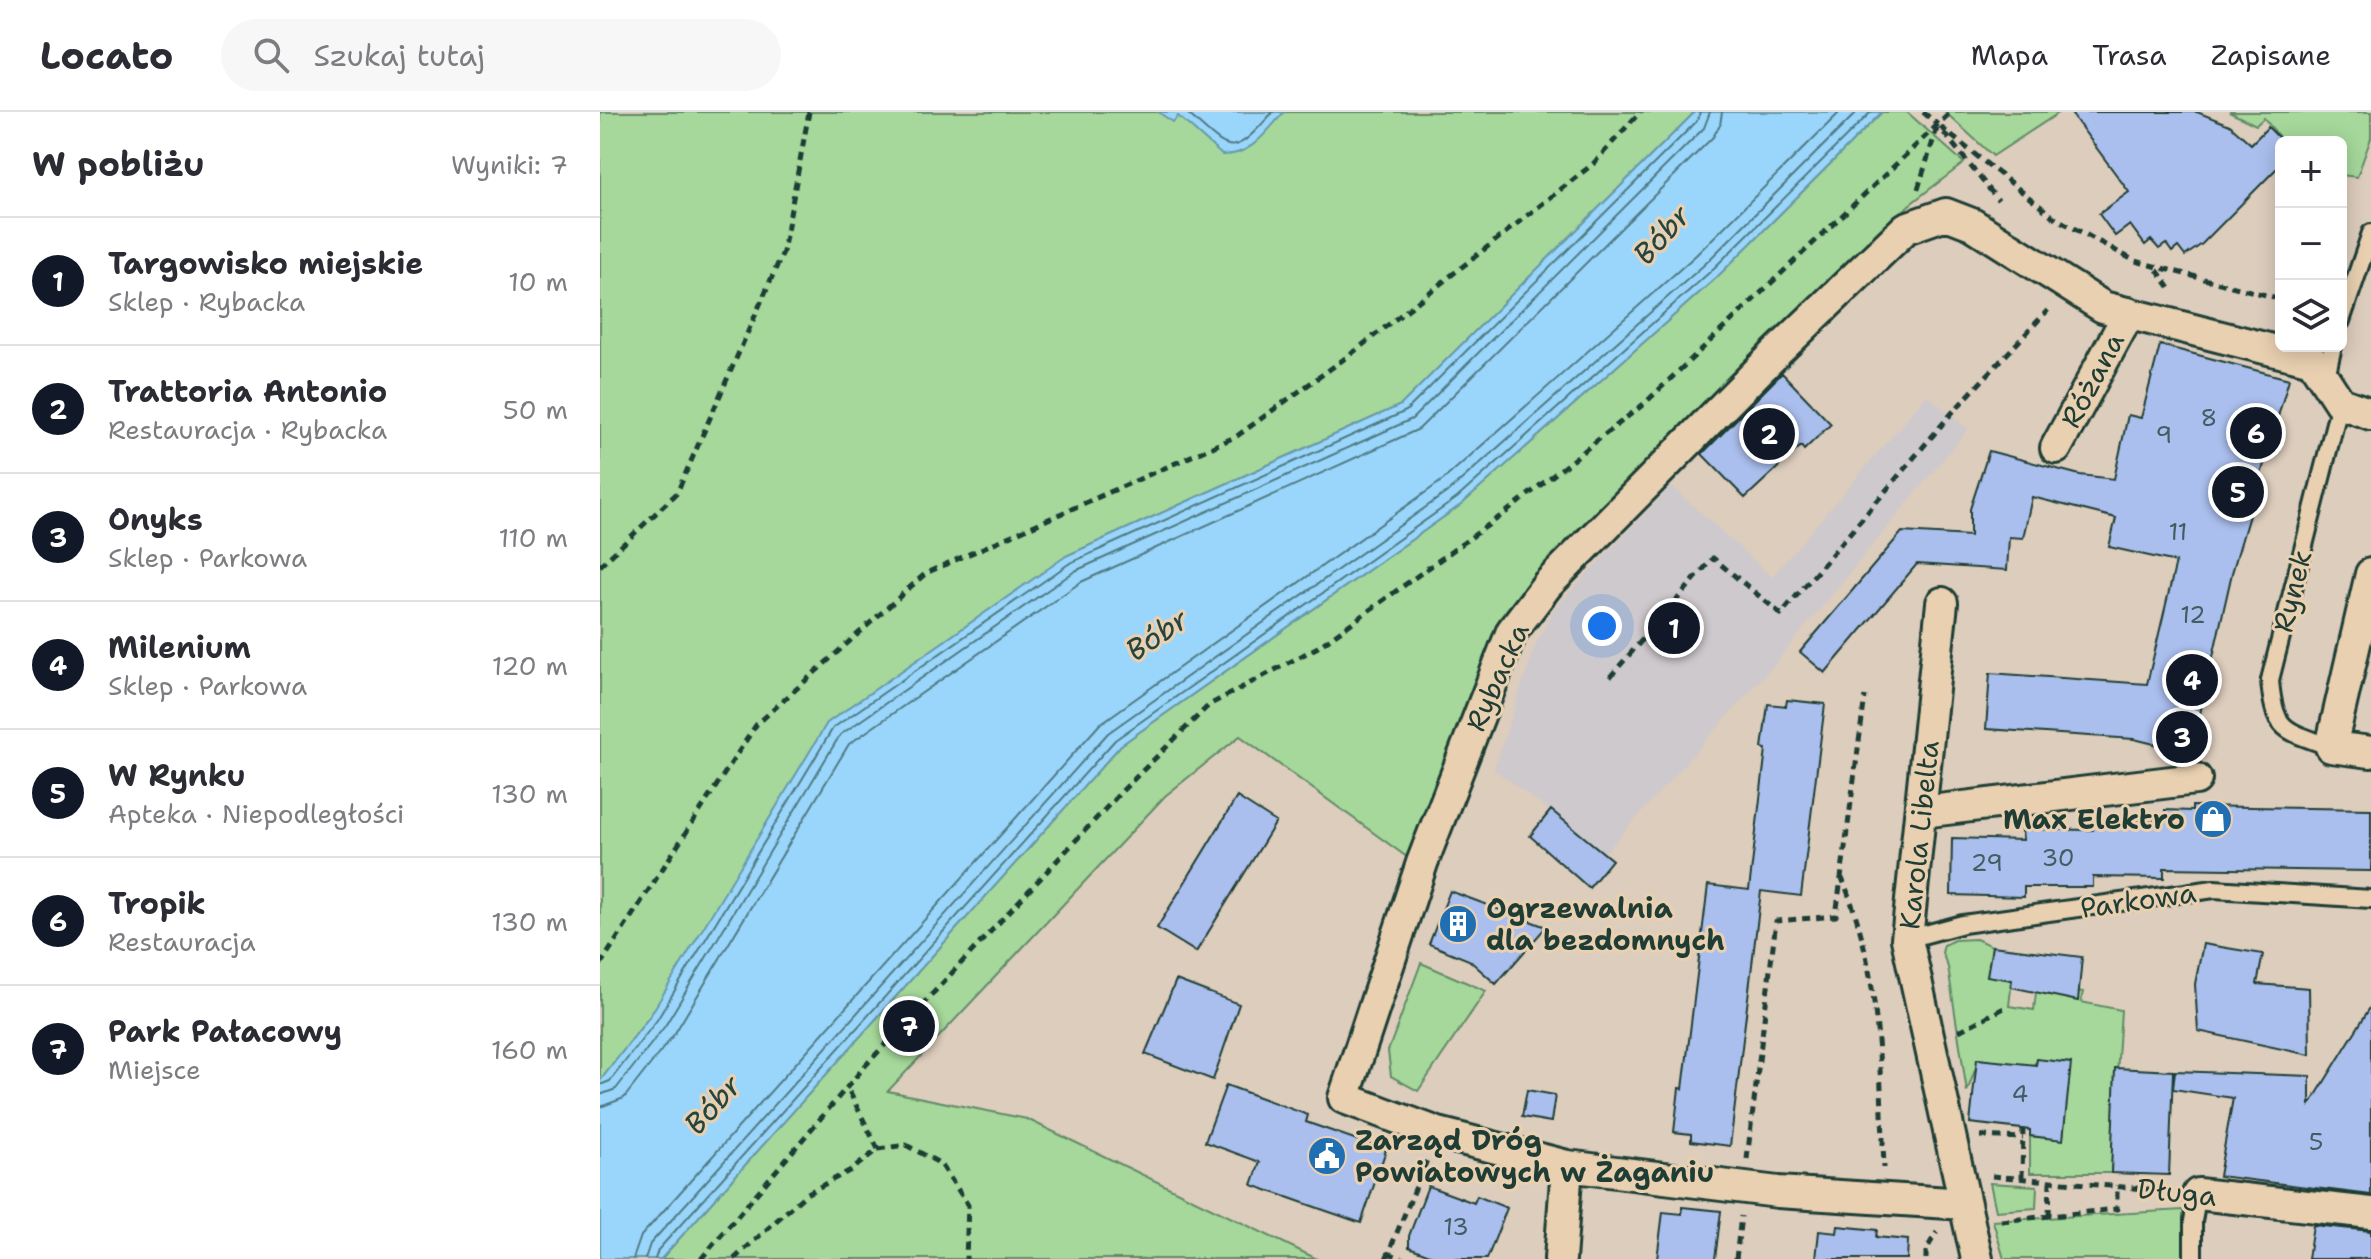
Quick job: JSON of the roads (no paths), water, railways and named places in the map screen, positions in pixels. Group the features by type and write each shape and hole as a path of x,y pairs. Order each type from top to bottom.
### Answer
{"street":[{"name":"Rybacka","path":"1567,1166 1438,1133 1344,1098 1422,863 1512,631 1547,585 1642,486 1906,228 1946,214 1972,224 2103,307 2129,313"},
{"path":"2129,313 2291,352 2312,360 2333,390 2371,414"},
{"name":"Różana","path":"2056,448 2129,313"},
{"path":"2331,747 2371,574"},
{"name":"Karola Libelta","path":"1942,603 1907,939 1959,1204 1977,1259"},
{"name":"Rynek","path":"2331,747 2371,752"},
{"path":"1922,812 2196,779"},
{"path":"1560,1259 1567,1166 1744,1188 1959,1204"},
{"name":"Długa","path":"2198,1194 2371,1213"}],"lane":[{"path":"2347,303 2371,233"},
{"name":"Rynek","path":"2331,747 2292,733 2273,713 2270,680 2333,390 2333,352"},
{"name":"Parkowa","path":"1907,939 1963,924 2214,889 2371,899"},
{"path":"2193,1259 2193,1221 2198,1194"}],"water":[{"path":"1158,112 1284,112 1250,147 1222,155 1178,116 1173,122"},
{"name":"Bóbr","path":"1695,112 1882,112 1717,277 1462,504 1121,745 661,1259 600,1259 600,1081 650,1016 827,723 1066,556 1401,405"}],"place":[{"name":"Tropik","path":"2256,433"},
{"name":"Trattoria Antonio","path":"1769,434"},
{"name":"W Rynku","path":"2238,492"},
{"name":"Targowisko miejskie","path":"1674,628"},
{"name":"Milenium","path":"2192,680"},
{"name":"Onyks","path":"2182,737"},
{"name":"Max Elektro","path":"2213,819"},
{"name":"Ogrzewalnia dla bezdomnych","path":"1458,924"},
{"name":"Park Pałacowy","path":"909,1026"},
{"name":"Zarząd Dróg Powiatowych w Żaganiu","path":"1327,1156"}]}
